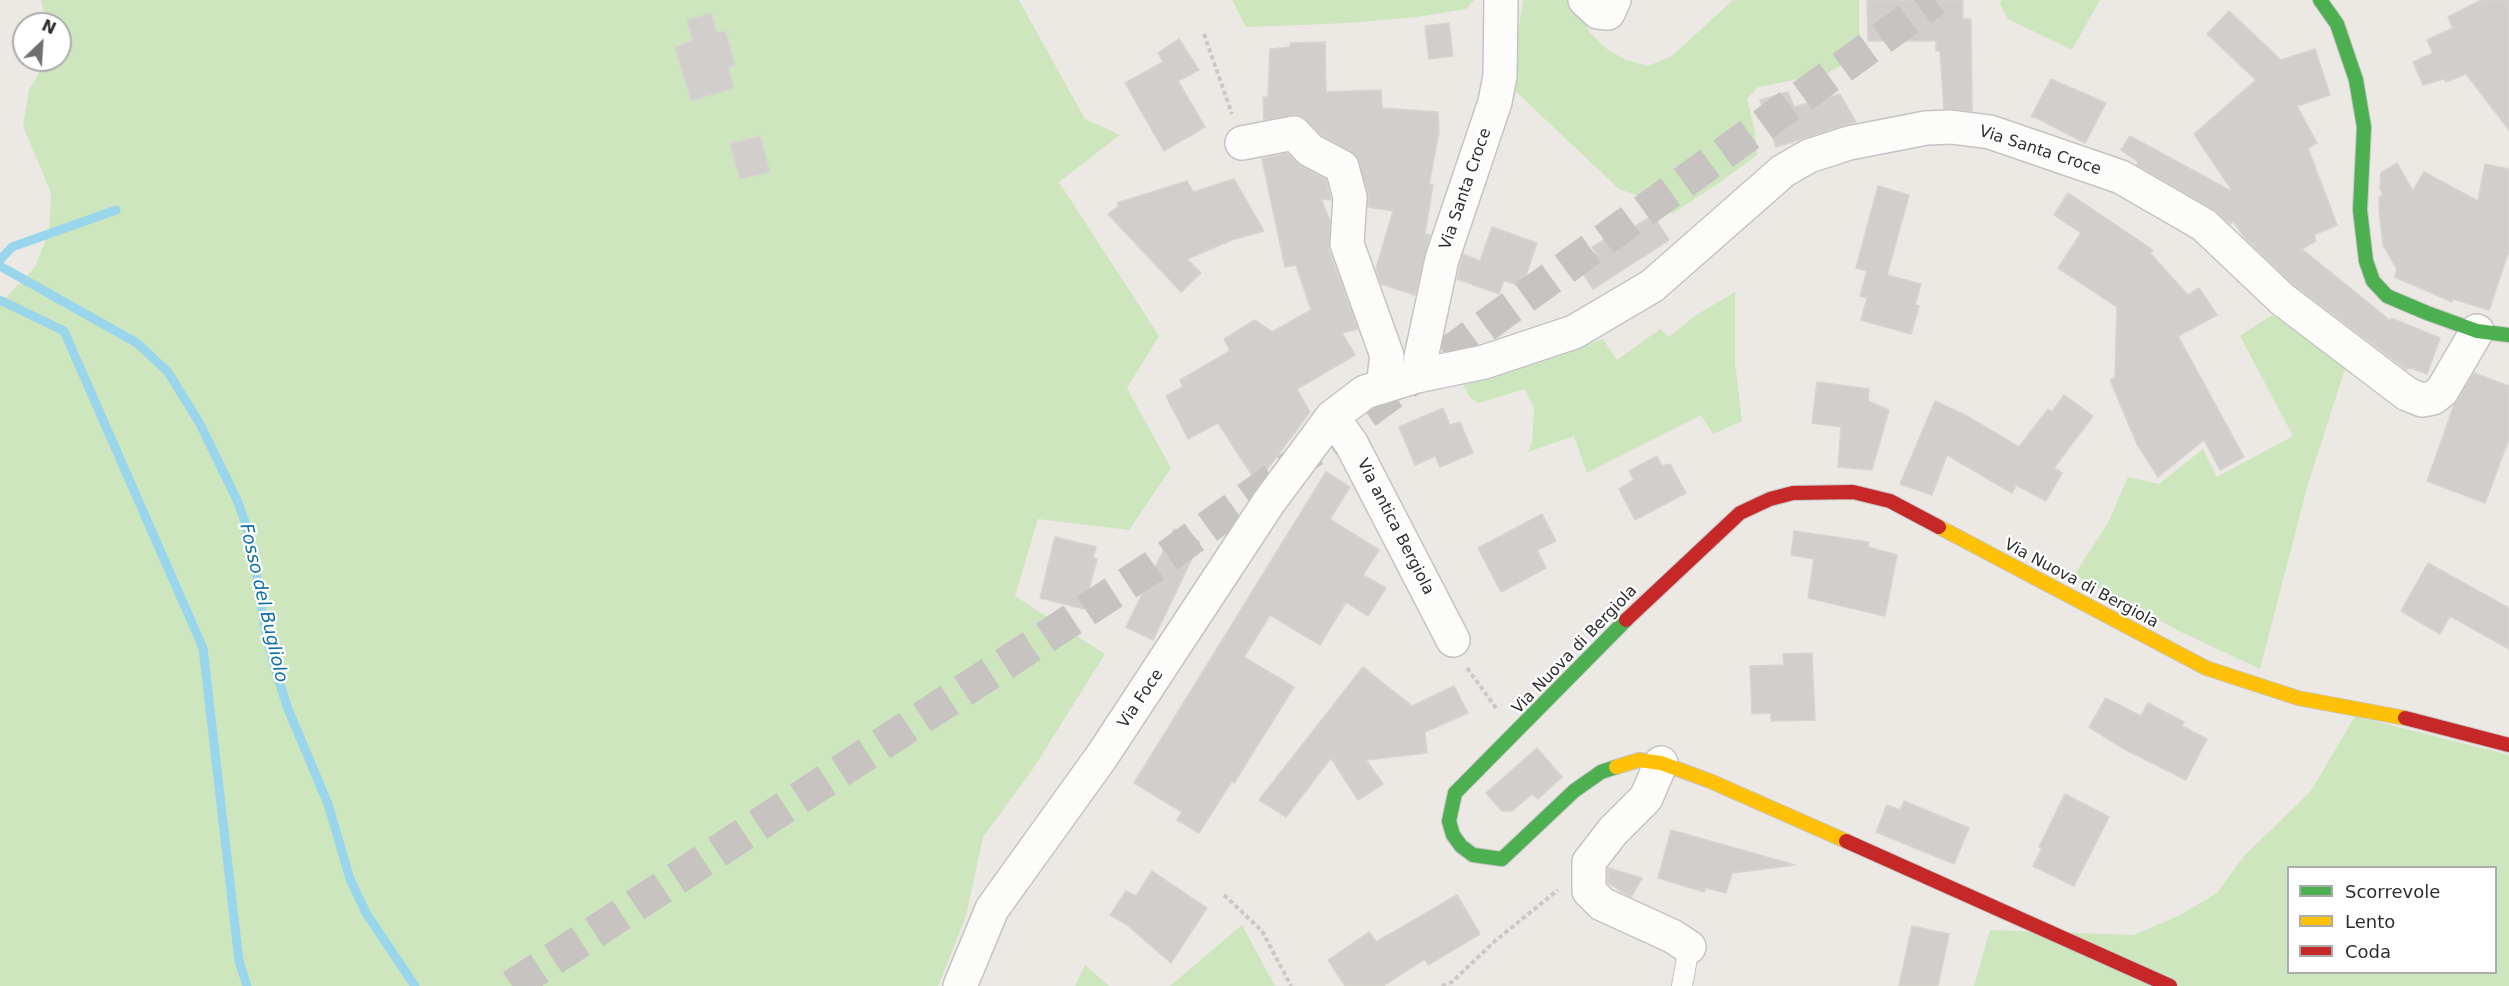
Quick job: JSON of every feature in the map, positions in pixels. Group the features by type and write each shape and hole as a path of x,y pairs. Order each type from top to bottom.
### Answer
{"street":[{"name":"Via Santa Croce","path":"1417,376 1442,259 1495,102 1500,76 1501,0"},
{"path":"1585,0 1598,12 1608,14 1614,0"},
{"path":"2320,0 2337,24 2356,80 2364,127 2360,210 2366,261 2373,281 2387,296 2493,333"},
{"name":"Via Santa Croce","path":"1332,417 1365,392 1417,376 1484,362 1574,332 1652,286 1783,171 1809,156 1860,141 1926,128 1951,126 1990,132 2121,177 2204,225 2282,299 2407,394 2422,400 2433,398 2442,391 2493,333"},
{"path":"1242,143 1294,133 1310,150 1342,167 1350,197 1347,244 1387,356 1383,386"},
{"name":"Via antica Bergiola","path":"1332,417 1352,443 1453,640"},
{"name":"Via Foce","path":"960,986 992,909 1109,746 1269,502 1332,417"},
{"name":"Via Nuova di Bergiola","path":"2170,986 1742,795 1661,763 1639,760 1600,772 1574,791 1516,849 1502,859 1487,860 1473,855 1453,835 1449,821 1450,807 1455,793 1465,782 1517,733 1589,655 1740,513 1781,496 1825,490 1853,492 1890,501 2206,668 2298,698 2415,720 2509,745"},
{"path":"1661,763 1646,798 1613,831 1590,862 1589,891 1602,904 1672,936 1689,947"}],"lane":[{"path":"1682,986 1689,947"}],"path":[{"path":"1204,34 1242,143"},
{"path":"1453,640 1472,678 1517,733"},
{"path":"1442,986 1452,982 1495,941 1590,862"},
{"path":"1224,895 1262,931 1290,986"}],"green space":[{"path":"41,0 1019,0 1085,119 1120,135 1059,182 1159,336 1127,388 1171,468 1129,530 1038,519 1015,596 1105,654 1033,769 983,837 966,916 938,986 0,986 0,304 35,267 49,231 51,193 23,126 29,90 40,72 72,72 72,12 44,12"},
{"path":"1232,0 1474,0 1466,9 1416,17 1350,23 1246,27"},
{"path":"1523,0 1572,0 1590,33 1607,49 1626,60 1648,66 1672,56 1733,0 1859,0 1859,50 1846,63 1826,74 1758,87 1747,99 1755,131 1757,155 1672,214 1659,203 1619,189 1510,86"},
{"path":"2001,0 2100,0 2072,50 2008,19 2000,4"},
{"path":"1735,292 1735,362 1742,421 1713,434 1701,415 1587,473 1574,436 1528,452 1532,442 1534,409 1525,389 1479,403 1470,398 1460,378 1528,363 1603,339 1617,360 1660,329 1669,337 1696,315"},
{"path":"2284,315 2346,366 2308,484 2260,669 2181,632 2074,575 2108,523 2128,477 2159,484 2203,449 2217,477 2293,436 2240,336 2270,316"},
{"path":"2355,716 2509,755 2509,986 1974,986 1990,930 2134,935 2180,915 2217,893 2244,856 2311,791"},
{"path":"1242,925 1275,986 1170,986"},
{"path":"1085,965 1109,986 1075,986"}],"building":[{"path":"1867,0 1963,0 1963,19 1971,19 1972,111 1944,109 1940,51 1936,51 1936,41 1868,41"},
{"path":"2481,0 2509,0 2509,130 2466,74 2446,82 2444,79 2423,85 2413,62 2433,53 2427,40 2453,28 2448,17"},
{"path":"2229,11 2281,60 2315,49 2330,95 2297,106 2317,143 2308,148 2337,225 2314,235 2316,241 2302,249 2392,322 2391,318 2440,338 2427,374 2408,367 2407,370 2294,285 2246,239 2233,221 2230,224 2213,209 2137,165 2138,162 2121,150 2130,136 2233,192 2194,134 2256,80 2207,34"},
{"path":"711,13 717,33 725,31 735,65 728,67 734,88 691,101 675,47 693,41 687,20"},
{"path":"1449,23 1453,56 1429,59 1425,26"},
{"path":"1179,39 1199,70 1178,81 1205,127 1164,151 1125,83 1163,62 1158,53"},
{"path":"1325,42 1326,92 1381,90 1382,108 1438,112 1439,132 1429,184 1433,185 1425,234 1430,235 1415,295 1381,284 1376,269 1393,211 1368,207 1368,192 1356,155 1322,135 1300,115 1264,120 1263,97 1268,97 1270,49 1290,47 1290,43"},
{"path":"2051,79 2106,103 2085,143 2031,117"},
{"path":"1788,92 1794,107 1840,94 1856,122 1776,147 1760,100"},
{"path":"760,136 770,172 740,179 730,144"},
{"path":"1287,153 1301,166 1326,180 1331,200 1321,199 1330,221 1329,250 1358,329 1342,333 1355,355 1297,389 1310,412 1257,483 1218,423 1188,439 1166,396 1183,387 1180,380 1230,351 1224,339 1255,320 1272,332 1311,310 1296,265 1285,267 1262,159"},
{"path":"2397,163 2413,191 2424,172 2478,201 2485,164 2509,169 2509,251 2489,310 2453,299 2452,302 2395,277 2397,269 2383,245 2379,197 2383,195 2380,189 2381,173"},
{"path":"1234,179 1264,231 1232,240 1187,259 1201,273 1181,292 1108,214 1119,206 1117,203 1187,181 1193,192"},
{"path":"1878,186 1909,195 1887,275 1921,284 1915,305 1919,306 1911,334 1861,320 1867,298 1860,296 1867,271 1856,268"},
{"path":"2068,193 2153,250 2150,253 2188,295 2199,288 2217,315 2178,336 2244,457 2220,470 2204,440 2158,477 2137,444 2110,380 2115,377 2117,307 2058,268 2081,233 2054,215"},
{"path":"1653,215 1669,240 1593,289 1577,265 1596,253 1592,247 1620,230 1623,234"},
{"path":"1492,227 1537,243 1522,287 1504,280 1499,294 1457,279 1463,254 1480,261"},
{"path":"2474,373 2509,386 2509,439 2485,503 2427,481 2454,405"},
{"path":"1817,382 1869,389 1868,401 1889,410 1872,470 1838,467 1841,427 1812,423"},
{"path":"2064,395 2093,416 2054,468 2062,473 2046,501 2016,485 2012,493 1947,455 1932,495 1900,484 1935,401 1967,416 2019,447 2048,409 2052,412"},
{"path":"1443,408 1450,425 1460,422 1473,453 1440,467 1435,456 1415,465 1399,427"},
{"path":"1657,456 1662,466 1670,464 1686,493 1635,520 1619,489 1634,480 1629,471"},
{"path":"1326,472 1350,487 1330,519 1379,550 1363,575 1386,588 1368,616 1346,602 1320,645 1270,615 1244,657 1294,687 1234,783 1232,781 1199,833 1177,820 1182,812 1134,783"},
{"path":"1542,514 1556,541 1537,550 1546,568 1501,592 1478,548"},
{"path":"1174,529 1200,542 1153,640 1126,627"},
{"path":"1794,531 1869,542 1868,547 1897,555 1885,616 1808,598 1814,559 1791,555"},
{"path":"1055,537 1096,547 1093,558 1097,559 1084,609 1040,598"},
{"path":"2428,563 2509,608 2509,649 2450,616 2440,634 2401,611"},
{"path":"1812,653 1815,720 1771,721 1771,713 1752,714 1750,666 1784,665 1783,654"},
{"path":"1363,667 1412,706 1454,686 1468,713 1425,732 1427,753 1366,760 1383,784 1358,800 1331,758 1286,817 1259,800"},
{"path":"2106,698 2141,716 2148,703 2184,722 2182,726 2207,739 2186,780 2124,749 2089,727"},
{"path":"1537,748 1562,777 1538,799 1532,794 1512,811 1502,811 1486,793"},
{"path":"2065,794 2109,817 2074,886 2033,866 2042,848 2039,847"},
{"path":"1904,801 1969,828 1954,864 1876,832 1887,805 1900,810"},
{"path":"1671,830 1795,865 1732,873 1726,893 1706,888 1704,892 1658,878"},
{"path":"1608,868 1642,878 1631,897 1608,883"},
{"path":"1152,871 1207,908 1171,963 1126,924 1110,915 1126,891 1136,896"},
{"path":"1457,895 1480,934 1428,965 1425,959 1383,986 1345,986 1328,960 1369,932 1376,942"},
{"path":"1912,926 1949,934 1938,986 1899,986"}],"waterway":[{"name":"Fosso del Bugliolo","path":"0,260 12,247 116,210"},
{"name":"Fosso del Bugliolo","path":"0,266 137,343 168,372 200,424 237,500 245,522 252,546 266,635 276,672 288,709 328,804 350,879 366,913 415,986"},
{"name":"Fosso del Bugliolo","path":"0,300 64,331 203,648 239,961 247,986"}],"tunnel":[{"path":"512,986 1154,566 1935,0"}],"traffic: fast":[{"path":"2320,0 2337,24 2356,80 2364,127 2360,210 2366,261 2373,281 2387,296 2427,313 2477,331 2509,335"},
{"path":"1616,767 1601,772 1574,791 1502,859 1473,855 1461,846 1453,835 1449,821 1455,793 1626,620"}],"traffic: slow":[{"path":"1939,527 2206,668 2298,698 2405,718"},
{"path":"1616,767 1639,760 1661,763 1710,781 1846,841"}],"traffic: jam":[{"path":"1626,620 1740,513 1770,499 1793,493 1853,492 1890,501 1939,527"},
{"path":"2405,718 2509,745"},
{"path":"1846,841 2170,986"}]}
